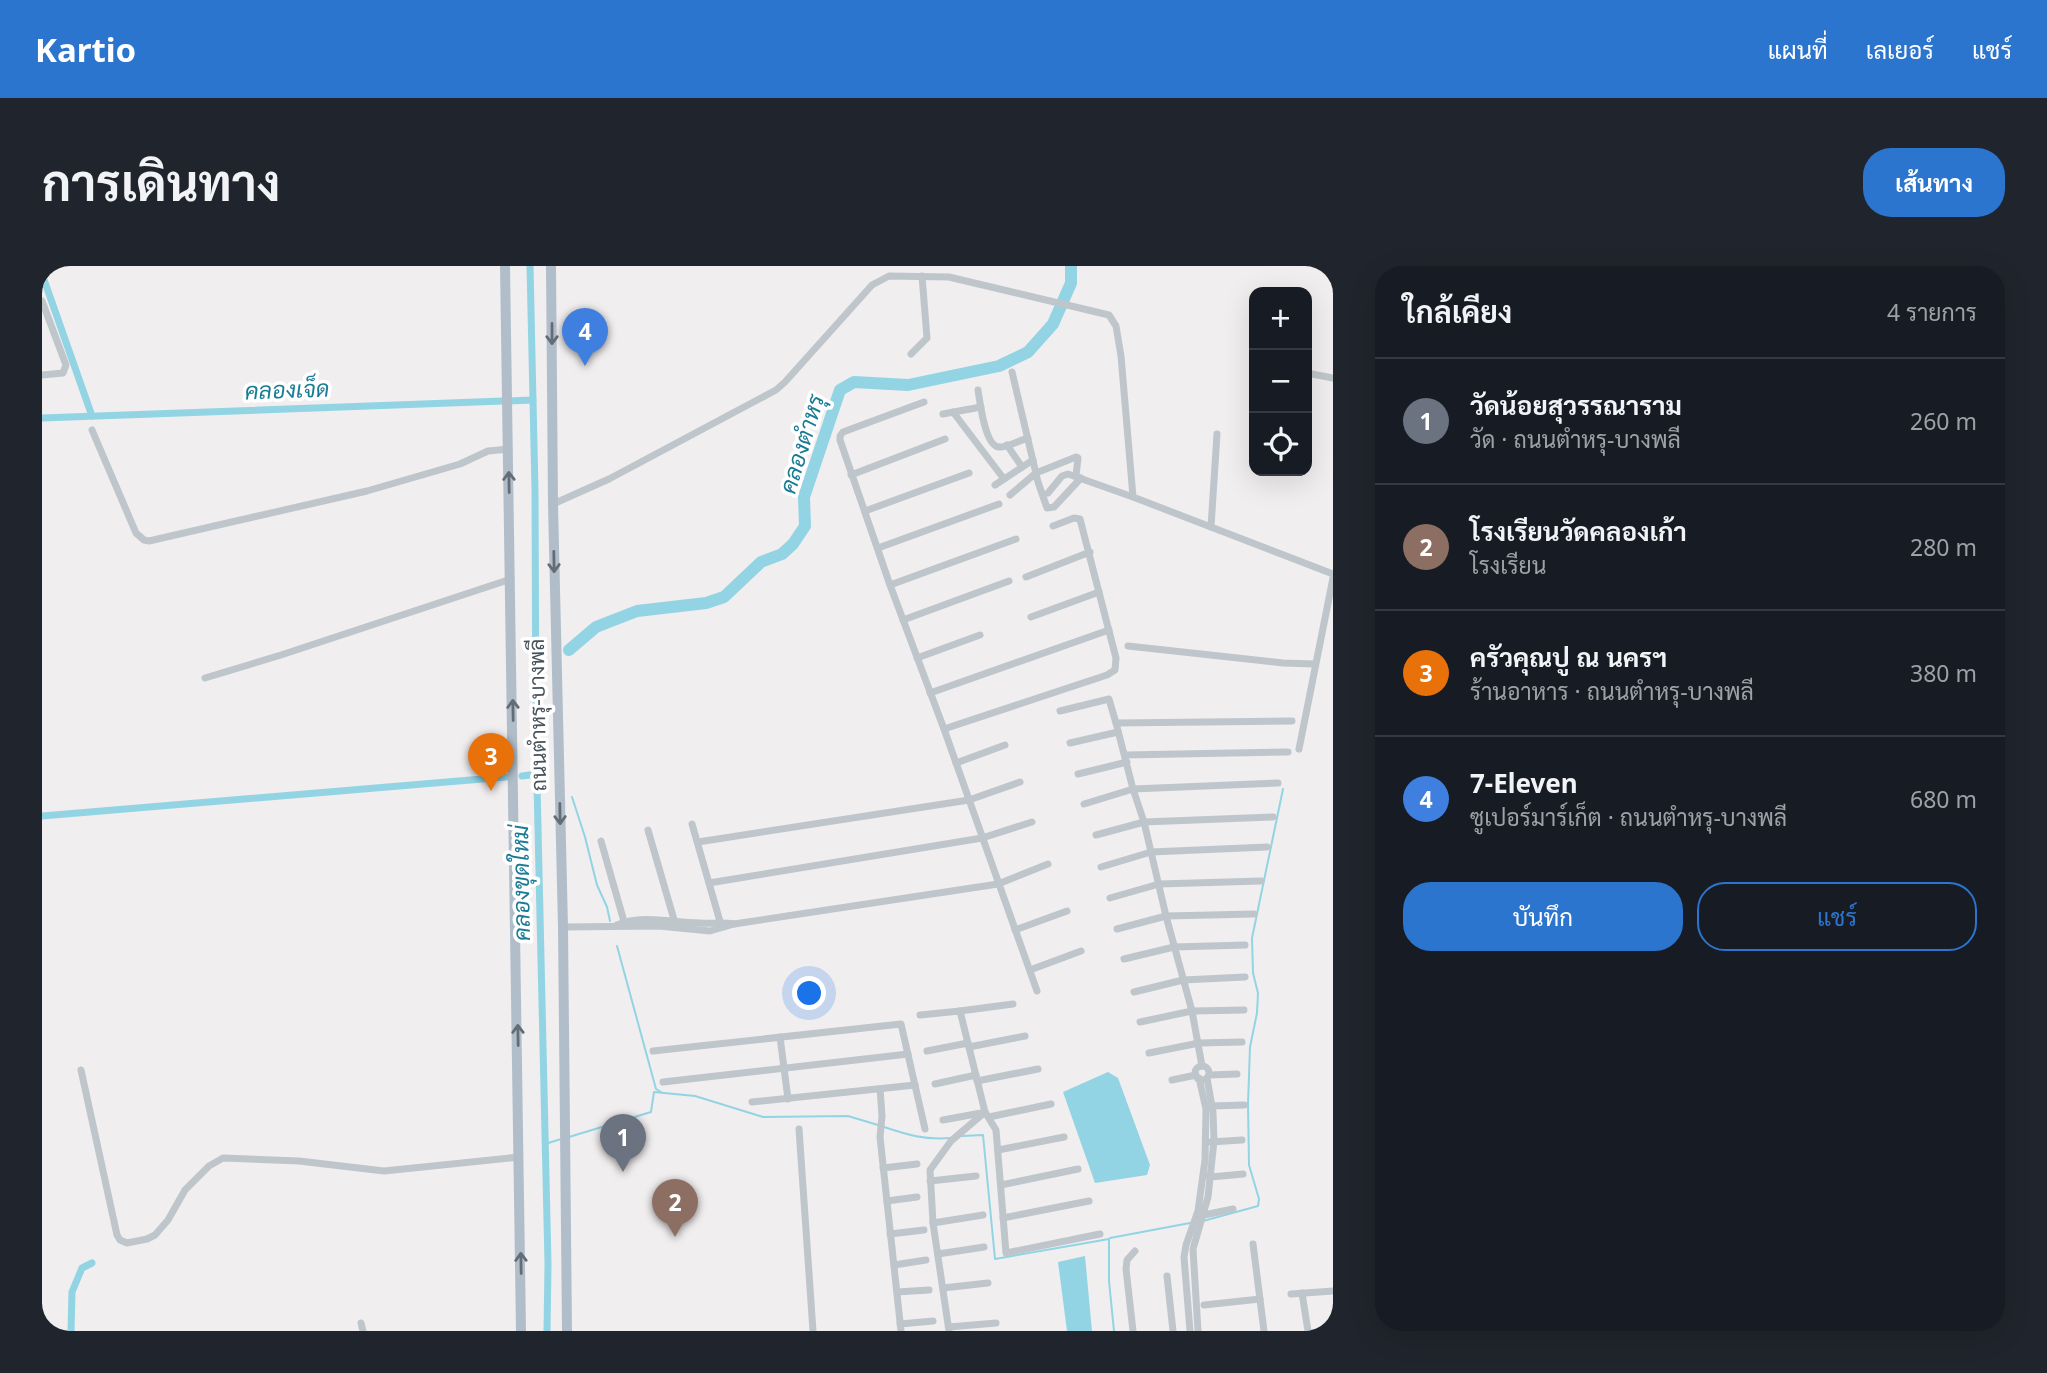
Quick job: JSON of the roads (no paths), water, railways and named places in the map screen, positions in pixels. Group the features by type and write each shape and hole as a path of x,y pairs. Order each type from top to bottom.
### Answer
{"main road":[{"name":"ถนนตำหรุ-บางพลี","path":"505,266 522,1331"},
{"name":"ถนนตำหรุ-บางพลี","path":"551,266 567,1331"}],"street":[{"path":"553,504 598,484 776,390 873,285 889,276 949,277 1109,315 1116,326 1133,497"},
{"path":"911,354 927,338 922,276"},
{"path":"42,301 66,365 63,373 42,375"},
{"path":"1010,495 1036,473 1076,457 1078,477 1055,507 1049,509 1036,473 1012,372"},
{"path":"1312,374 1333,378"},
{"path":"978,390 986,430 995,446 1028,438"},
{"path":"924,402 844,432 840,440 1037,991"},
{"path":"943,414 981,407"},
{"path":"953,412 1004,479"},
{"path":"92,430 136,533 149,541 367,491 460,464 488,451 509,449"},
{"path":"971,436 986,430"},
{"path":"1210,527 1217,434"},
{"path":"851,475 946,439"},
{"path":"1007,445 1022,467"},
{"path":"995,485 1033,460"},
{"path":"864,511 969,473"},
{"path":"1048,493 1065,474 1078,477 1333,576 1299,749"},
{"path":"878,548 999,504"},
{"path":"944,729 1107,675 1115,670 1117,665 1109,630 1080,519 1074,518 1053,526"},
{"path":"890,585 1016,539"},
{"path":"1026,577 1090,552"},
{"path":"205,678 511,579"},
{"path":"903,620 1009,581"},
{"path":"1031,617 1099,592"},
{"path":"930,694 1109,630"},
{"path":"917,658 980,635"},
{"path":"1128,646 1315,664"},
{"path":"1060,711 1109,699 1132,789 1144,822 1199,1042 1202,1066 1197,1069 1203,1077 1212,1106 1208,1176 1201,1217 1185,1251 1185,1269 1196,1303 1190,1331"},
{"path":"1116,723 1292,721"},
{"path":"1070,743 1118,732"},
{"path":"956,763 1005,745"},
{"path":"1078,774 1126,759 1288,752"},
{"path":"698,842 969,800 1020,782"},
{"path":"1084,804 1132,789 1278,783"},
{"path":"1096,835 1144,822 1273,817"},
{"path":"709,883 982,838 1032,822"},
{"path":"692,824 721,925"},
{"path":"648,830 675,924"},
{"path":"601,841 625,925"},
{"path":"1101,867 1150,852 1268,848"},
{"path":"563,927 615,926 654,919 675,924 734,924 998,884 1048,864"},
{"path":"1110,898 1159,884 1261,881"},
{"path":"1015,930 1067,911"},
{"path":"1117,929 1166,916 1254,914"},
{"path":"1125,959 1174,947 1245,944"},
{"path":"1030,970 1081,951"},
{"path":"1134,992 1183,980 1245,977"},
{"path":"920,1015 1013,1004"},
{"path":"1140,1022 1192,1011 1244,1010"},
{"path":"960,1011 987,1114 996,1130 1006,1253 1100,1234"},
{"path":"653,1051 901,1024 925,1129"},
{"path":"927,1051 1025,1036"},
{"path":"780,1037 788,1098"},
{"path":"1149,1053 1199,1042 1242,1042"},
{"path":"663,1082 908,1055"},
{"path":"935,1084 1038,1069"},
{"path":"80,1070 117,1235 127,1243 155,1235 197,1176 223,1158 299,1161 384,1171 519,1157"},
{"path":"1172,1080 1237,1074"},
{"path":"1203,1077 1210,1142"},
{"path":"752,1102 915,1085"},
{"path":"880,1089 880,1137 901,1328 933,1321"},
{"path":"943,1120 1051,1104"},
{"path":"1212,1106 1244,1105"},
{"path":"987,1114 964,1128 951,1141 930,1170 930,1181 933,1223 949,1329 996,1323"},
{"path":"799,1129 813,1331"},
{"path":"998,1150 1064,1137"},
{"path":"1210,1142 1242,1140"},
{"path":"883,1168 917,1164"},
{"path":"1001,1185 1078,1169"},
{"path":"1208,1176 1242,1174"},
{"path":"930,1181 976,1176"},
{"path":"887,1202 917,1197"},
{"path":"1003,1218 1089,1201"},
{"path":"1201,1217 1233,1209"},
{"path":"933,1223 983,1215"},
{"path":"1197,1227 1193,1249 1198,1331"},
{"path":"890,1234 924,1230"},
{"path":"1253,1244 1265,1331"},
{"path":"938,1254 984,1247"},
{"path":"1133,1331 1126,1269 1127,1260 1135,1251"},
{"path":"894,1265 926,1260"},
{"path":"1185,1269 1194,1269"},
{"path":"1167,1276 1173,1331"},
{"path":"943,1288 988,1283"},
{"path":"897,1293 929,1290"},
{"path":"1292,1294 1333,1291"},
{"path":"1302,1293 1308,1331"},
{"path":"1196,1303 1260,1299"}],"water":[{"path":"1108,1072 1118,1078 1150,1165 1147,1175 1095,1183 1063,1092"},
{"path":"1085,1256 1092,1331 1067,1331 1058,1262"}],"waterway":[{"name":"คลองขุดใหม่","path":"530,266 547,1331"},
{"name":"คลองตำหรุ","path":"569,650 596,627 637,611 706,603 724,597 761,562 782,554 793,544 805,526 804,497 840,390 854,382 908,385 999,366 1028,352 1053,324 1071,283 1071,266"},
{"path":"42,274 92,416"},
{"name":"คลองเจ็ด","path":"42,418 533,400"},
{"path":"522,776 537,774"},
{"path":"42,816 506,777"},
{"path":"1203,1221 1258,1206 1259,1199 1249,1165 1250,1047 1258,993 1253,973 1252,938 1283,789"},
{"path":"572,797 610,921"},
{"path":"617,946 656,1089 661,1092"},
{"path":"569,1137 651,1112 654,1092 695,1096 763,1117 848,1116 878,1125"},
{"path":"884,1127 916,1136 950,1138"},
{"path":"962,1136 983,1135 995,1259 1109,1239 1109,1281 1114,1331"},
{"path":"545,1144 561,1139"},
{"path":"1110,1238 1190,1223"},
{"path":"71,1331 72,1292 82,1268 92,1263"}],"place":[{"name":"7-Eleven","path":"585,366"},
{"name":"ครัวคุณปู ณ นครฯ","path":"491,791"},
{"name":"วัดน้อยสุวรรณาราม","path":"623,1172"},
{"name":"โรงเรียนวัดคลองเก้า","path":"675,1237"}]}
